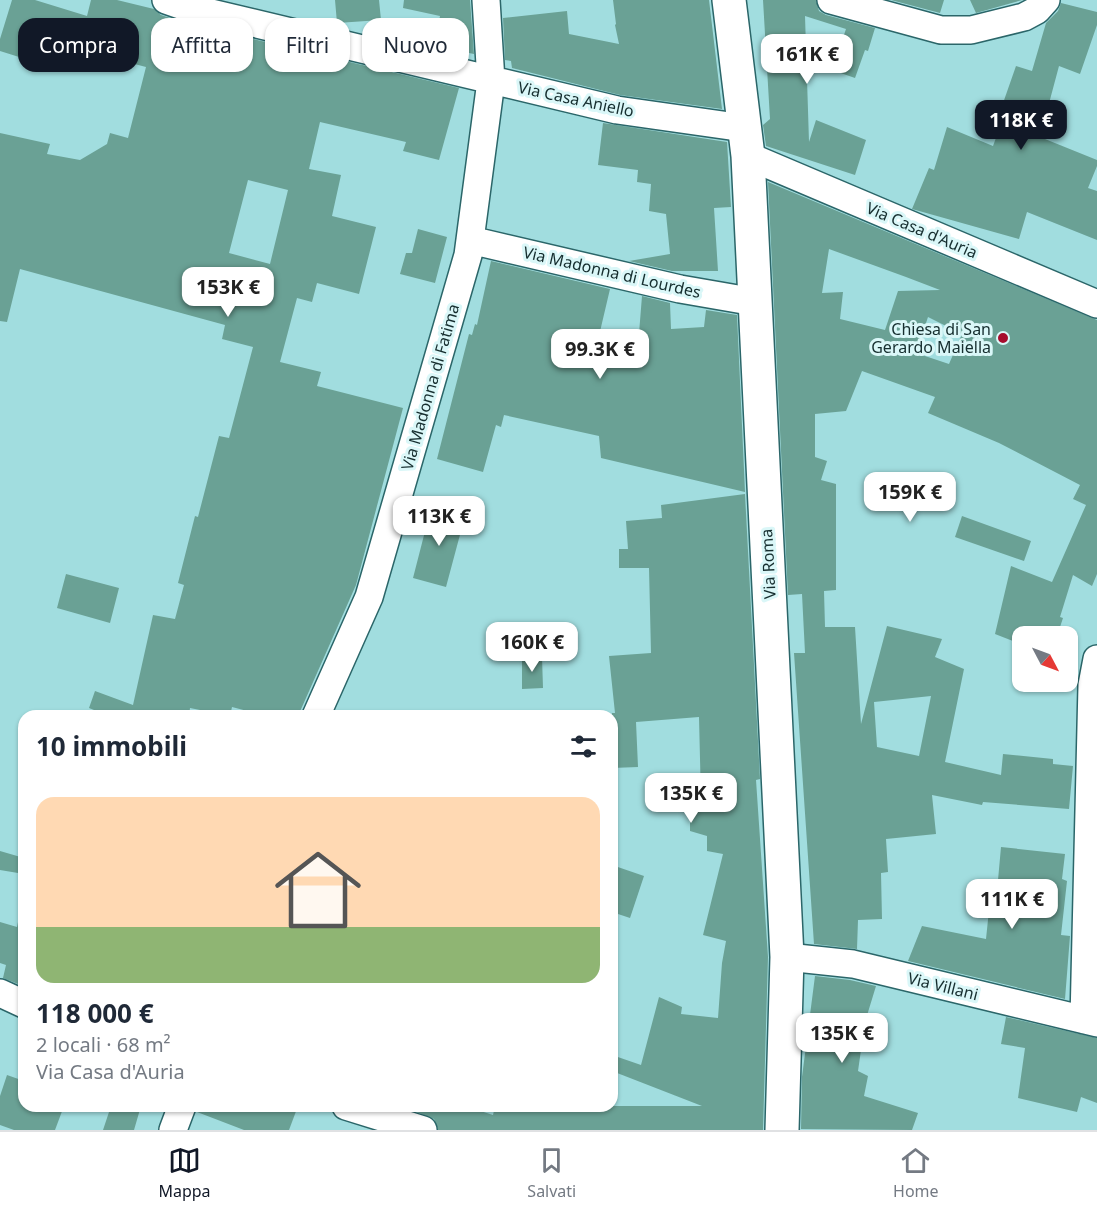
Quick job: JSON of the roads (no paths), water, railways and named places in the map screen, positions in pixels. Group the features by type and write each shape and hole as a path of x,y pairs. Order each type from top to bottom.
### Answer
{"main road":[{"name":"Via Roma","path":"729,0 746,142 787,957 782,1130"}],"street":[{"name":"Via Casa Aniello","path":"166,0 746,142"},
{"name":"Via Madonna di Fatima","path":"319,710 369,597 468,255 491,81 486,0"},
{"path":"831,0 940,30 971,30 1024,17 1037,10 1046,0"},
{"name":"Via Casa d'Auria","path":"746,142 1097,304"},
{"name":"Via Madonna di Lourdes","path":"470,240 680,289 755,302"},
{"path":"1091,1021 1092,685 1097,659"},
{"name":"Via Villani","path":"787,957 853,964 1091,1021"},
{"path":"0,993 18,1001"},
{"path":"173,1130 180,1112"},
{"path":"365,1112 423,1130"}],"place":[{"name":"Chiesa di San Gerardo Maiella","path":"1003,338"}]}
